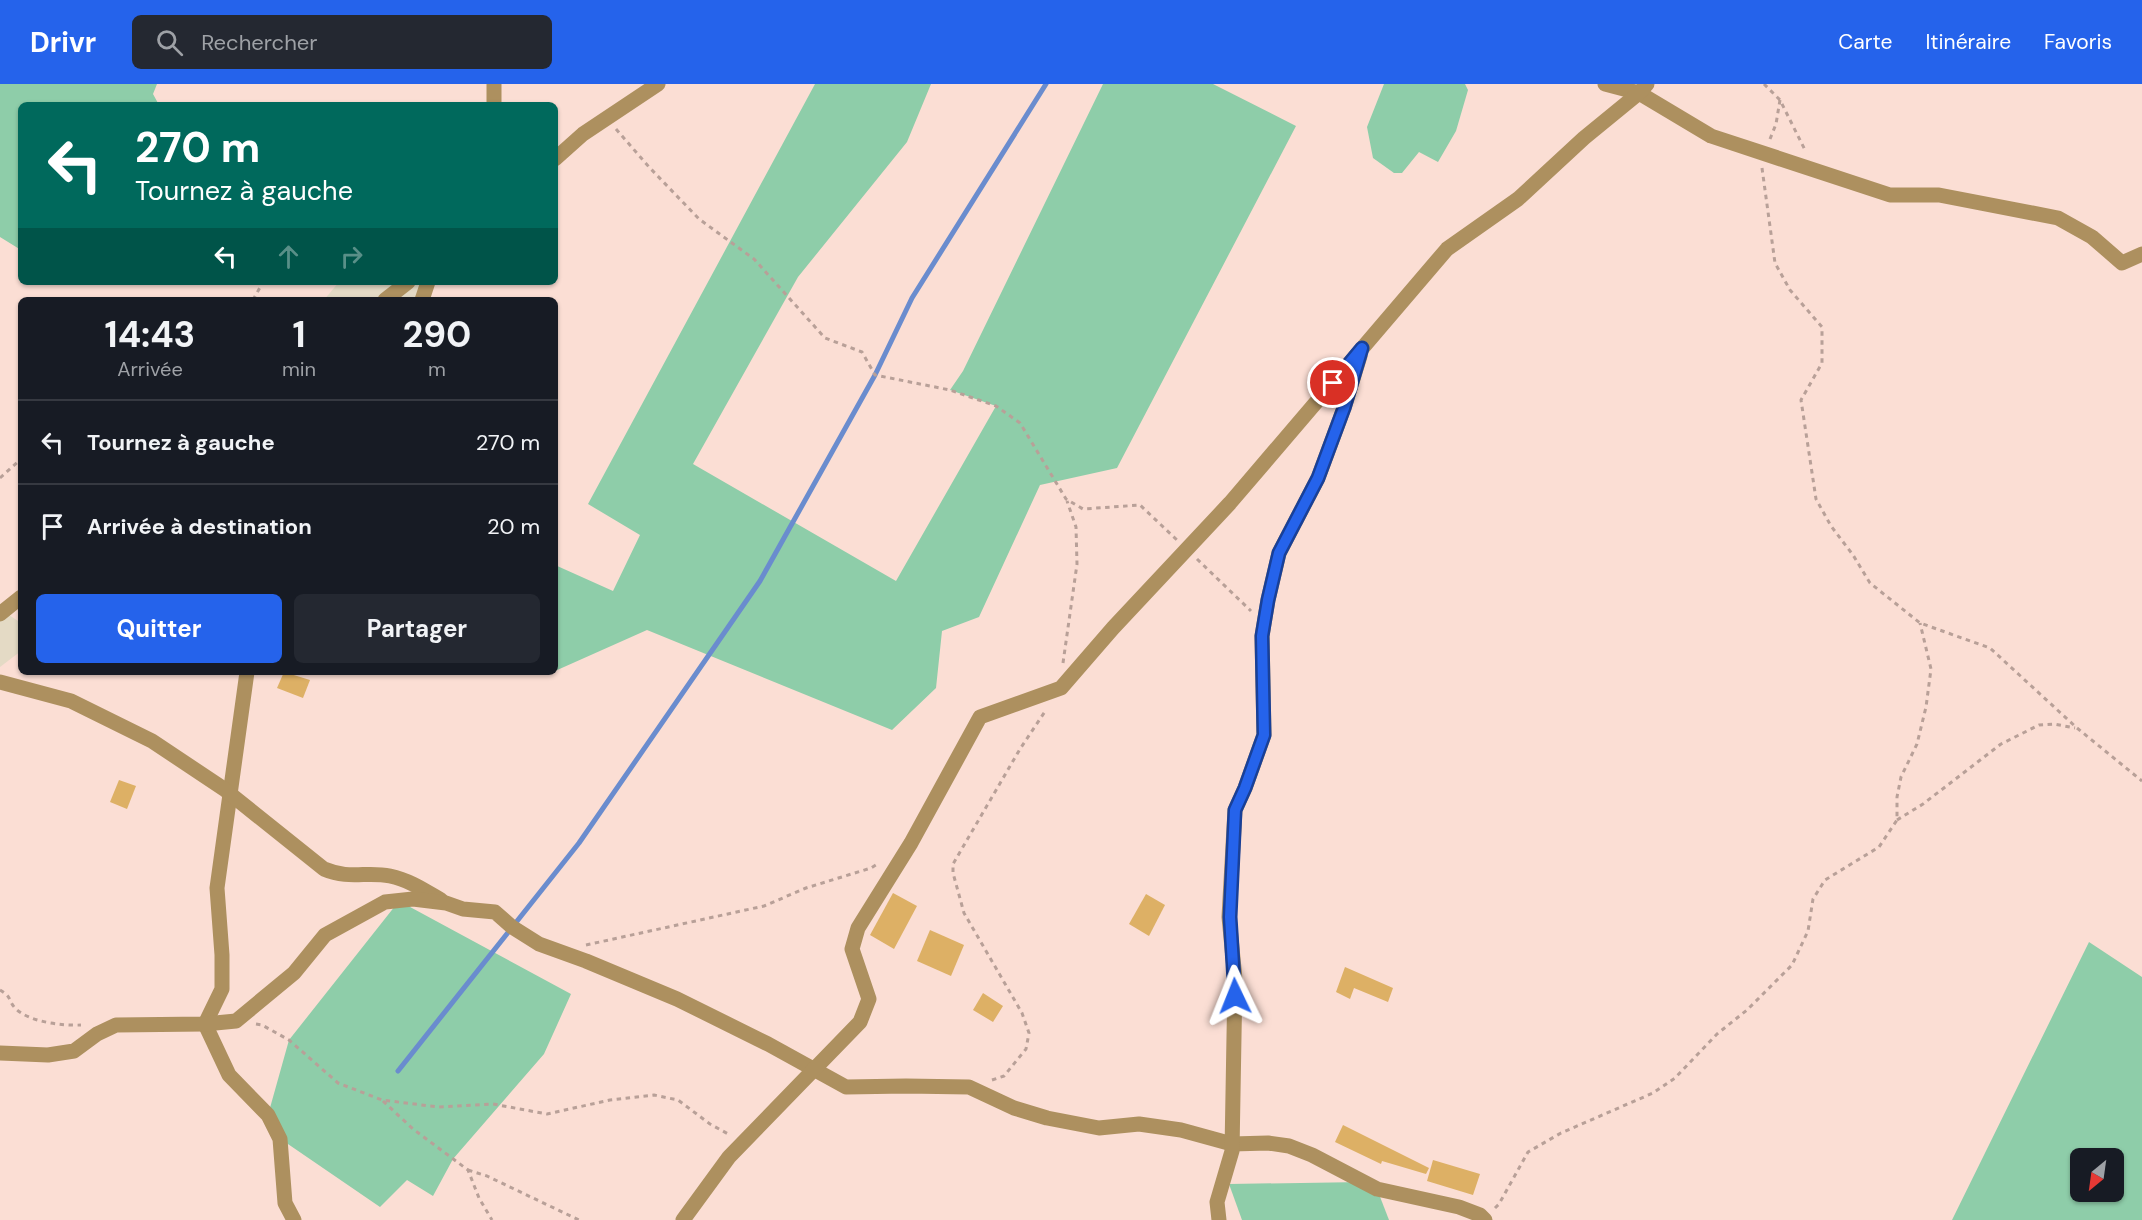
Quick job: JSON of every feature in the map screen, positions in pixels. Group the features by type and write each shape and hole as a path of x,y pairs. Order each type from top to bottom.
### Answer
{"street":[{"path":"494,84 494,102"},
{"path":"558,156 583,134 658,84"},
{"path":"1605,84 1643,89 1711,136 1890,195 1939,195 2058,218 2092,237 2122,263 2142,254"},
{"path":"683,1220 729,1157 860,1022 869,999 852,949 858,928 910,843 980,717 1061,688 1113,628 1230,503 1448,249 1518,199 1584,138 1643,89"},
{"path":"389,297 404,285"},
{"path":"1219,1220 1217,1202 1232,1151 1235,979 1230,917 1235,810 1264,735 1262,636 1279,553 1318,478 1344,408 1362,348"},
{"path":"0,614 18,599"},
{"path":"205,1024 222,989 217,888 247,675"},
{"path":"0,682 71,701 152,741 229,793 324,869 338,875 388,875 414,884 446,903 463,909 495,912 512,927 538,944 561,951 677,999 768,1044 846,1087 969,1087 1014,1108 1047,1118 1099,1128 1138,1124 1181,1130 1232,1144 1268,1143 1289,1146 1377,1188 1460,1207 1483,1218"},
{"path":"0,1053 48,1055 74,1051 97,1034 116,1025 205,1024 236,1021 294,973 325,935 385,902 413,899 446,903"},
{"path":"205,1024 229,1075 268,1115 280,1139 285,1203 294,1220"}],"path":[{"path":"1764,84 1780,100 1805,149 1821,172"},
{"path":"1780,100 1776,124 1764,153 1762,173 1775,263 1790,290 1822,327 1822,363 1801,400 1816,499 1831,526 1870,583 1920,623 1990,648 2077,728 2142,781"},
{"path":"607,118 649,167 699,219 754,259 825,338 862,352 875,375 950,390 996,406 1020,423 1066,499 1076,527 1077,564 1066,634 1061,688 1020,748 953,864 953,873 964,914 1022,1013 1029,1033 1026,1048 1005,1076 969,1087"},
{"path":"0,478 18,462"},
{"path":"1066,499 1083,509 1140,505 1264,626"},
{"path":"1897,820 1897,797 1901,777 1917,744 1926,708 1931,669 1920,623"},
{"path":"1483,1218 1499,1204 1528,1152 1561,1133 1653,1093 1675,1078 1717,1034 1747,1010 1792,965 1808,931 1813,899 1825,880 1879,847 1897,820 1923,804 2010,739 2039,725 2054,724 2077,728"},
{"path":"561,951 764,906 806,888 872,868 881,861"},
{"path":"0,990 9,995 16,1009 37,1020 84,1025"},
{"path":"236,1021 262,1025 290,1040 338,1083 382,1100 438,1107 493,1104 547,1114 610,1100 654,1095 678,1100 710,1124 743,1143"},
{"path":"382,1100 412,1129 468,1170 487,1176 579,1220"},
{"path":"468,1170 479,1198 492,1220"}],"shaded area":[{"path":"336,285 427,285 423,297 326,297"},
{"path":"0,609 18,621 18,653 0,667"}],"green space":[{"path":"0,84 157,84 153,94 157,102 18,102 18,248 0,237"},
{"path":"815,84 931,84 907,142 798,277 693,464 896,581 996,406 950,390 963,371 1103,84 1213,84 1296,126 1117,468 1040,485 979,617 942,631 936,688 892,730 647,630 558,670 558,566 613,591 640,535 588,504"},
{"path":"1384,84 1465,84 1468,90 1456,131 1438,162 1419,152 1402,173 1394,173 1373,158 1367,127"},
{"path":"399,901 571,994 544,1054 453,1159 433,1196 407,1180 380,1207 285,1142 268,1115 289,1040"},
{"path":"2089,942 2142,977 2142,1220 1952,1220"},
{"path":"1363,1182 1377,1189 1389,1220 1242,1220 1229,1184"}],"building":[{"path":"283,675 294,675 310,680 303,698 277,688"},
{"path":"119,780 136,786 127,809 110,802"},
{"path":"893,893 917,906 894,949 870,935"},
{"path":"1146,894 1165,905 1149,936 1129,924"},
{"path":"930,930 964,945 951,976 917,961"},
{"path":"1345,967 1393,988 1388,1002 1354,988 1350,999 1336,992"},
{"path":"983,993 1003,1006 993,1022 973,1010"},
{"path":"1343,1125 1429,1168 1426,1174 1382,1161 1381,1164 1335,1142"},
{"path":"1433,1160 1480,1174 1473,1195 1427,1181"}],"waterway":[{"path":"398,1071 579,843 760,581 875,375 912,298 1046,84"}],"route":[{"path":"1235,996 1230,917 1235,810 1264,735 1262,636 1268,600 1279,553 1318,478 1344,408 1362,348 1333,383"}]}
